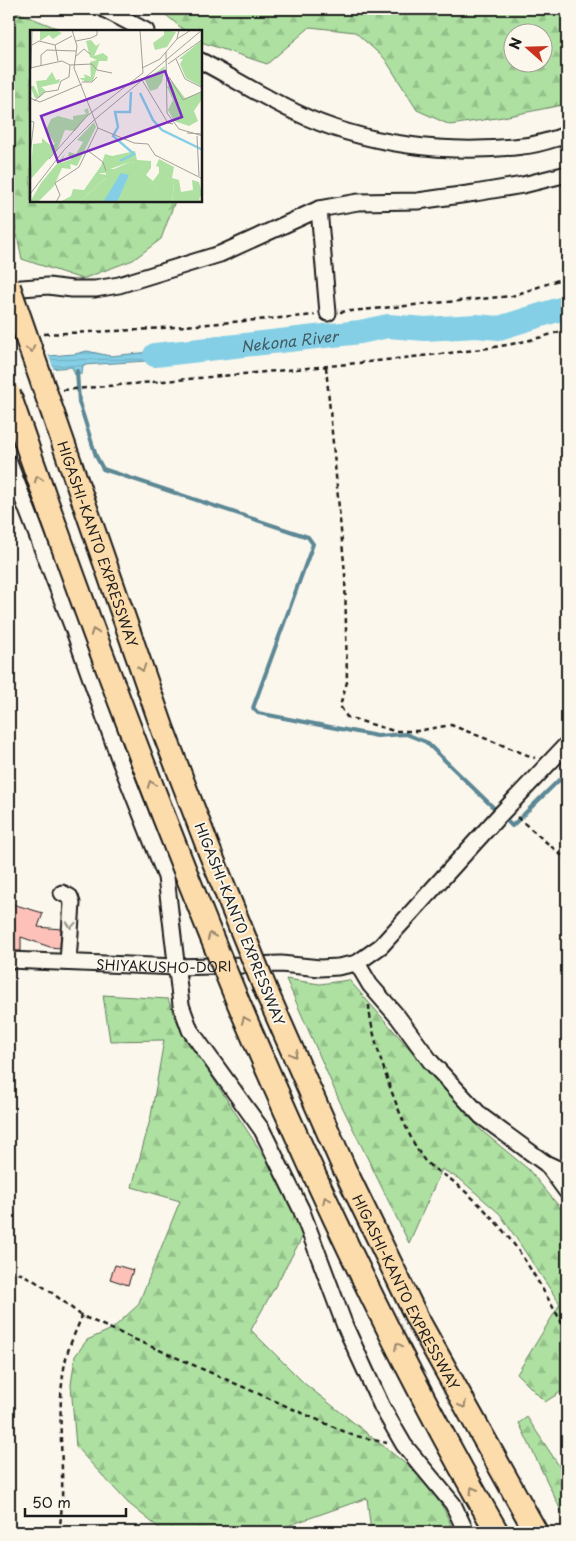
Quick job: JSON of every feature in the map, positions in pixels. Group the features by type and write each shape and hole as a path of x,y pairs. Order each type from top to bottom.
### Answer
{"highway":[{"name":"HIGASHI-KANTO EXPRESSWAY","path":"9,288 167,739 209,850 267,993 344,1168 418,1320 536,1532"},
{"path":"9,394 134,741 178,857 236,997 313,1173 444,1440 497,1532"}],"street":[{"path":"104,9 144,30"},
{"path":"202,62 296,112 367,138 426,148 472,150 525,146 567,135"},
{"path":"9,288 48,286 95,289 119,285 220,254 320,209 351,203 418,201 475,193 523,185 567,174"},
{"path":"320,209 328,313"},
{"path":"9,463 73,628 120,761 166,877 181,1005 190,1030 262,1130 302,1209 326,1278 364,1371 404,1445 453,1504 466,1532"},
{"name":"SHIYAKUSHO-DORI","path":"9,960 177,967 281,964 320,968 358,963 381,946 503,811 567,744"},
{"path":"62,893 70,897 72,903 68,962"},
{"path":"358,963 370,985 398,1017 431,1062 481,1116 507,1133 545,1163 567,1173"},
{"path":"545,1163 567,1192"}],"path":[{"path":"38,334 138,330 512,296 567,277"},
{"path":"61,390 326,367 518,344 567,329"},
{"path":"326,367 345,574 347,682 340,706 347,717 394,731 416,731 451,725 548,764"},
{"path":"503,811 567,860"},
{"path":"370,985 368,1007 374,1036 408,1133 426,1162 463,1191 509,1238 567,1331"},
{"path":"9,1270 16,1271 48,1290 82,1316 352,1435 404,1445"},
{"path":"59,1532 62,1483 62,1389 68,1352 82,1316"}],"green space":[{"path":"9,9 62,30 30,30 30,202 175,202 161,239 133,260 82,279 22,259 9,196"},
{"path":"159,9 567,9 567,104 450,125 417,110 385,59 355,32 310,27 267,64 202,42 202,30 184,30"},
{"path":"286,979 320,984 349,980 482,1131 528,1169 567,1216 567,1388 545,1402 517,1374 560,1304 500,1214 461,1180 442,1169 409,1243 339,1100"},
{"path":"103,995 168,999 180,1028 309,1225 251,1330 305,1384 421,1476 444,1509 454,1532 371,1532 367,1498 270,1532 164,1532 128,1503 76,1447 71,1385 75,1356 87,1340 112,1329 138,1305 180,1201 132,1187 151,1116 164,1040 110,1041"},
{"path":"527,1417 567,1478 567,1523 519,1423"}],"water":[{"path":"191,348 178,359 83,365 82,374 75,375 72,367 9,372 9,359 75,354 87,351 110,356"}],"pier":[{"path":"48,354 54,370 9,375 9,356"}],"building":[{"path":"9,903 43,913 38,927 61,929 60,948 50,947 21,937 21,951 9,951"},
{"path":"115,1265 133,1270 128,1285 110,1279"}],"waterway":[{"name":"Nekona River","path":"155,355 360,332 388,326 425,329 476,326 499,328 567,307"},
{"path":"77,371 79,402 96,456 103,469 308,537 313,544 253,708 258,713 377,736 406,734 426,742 497,811"},
{"path":"502,816 512,826 559,780 567,783"}]}
